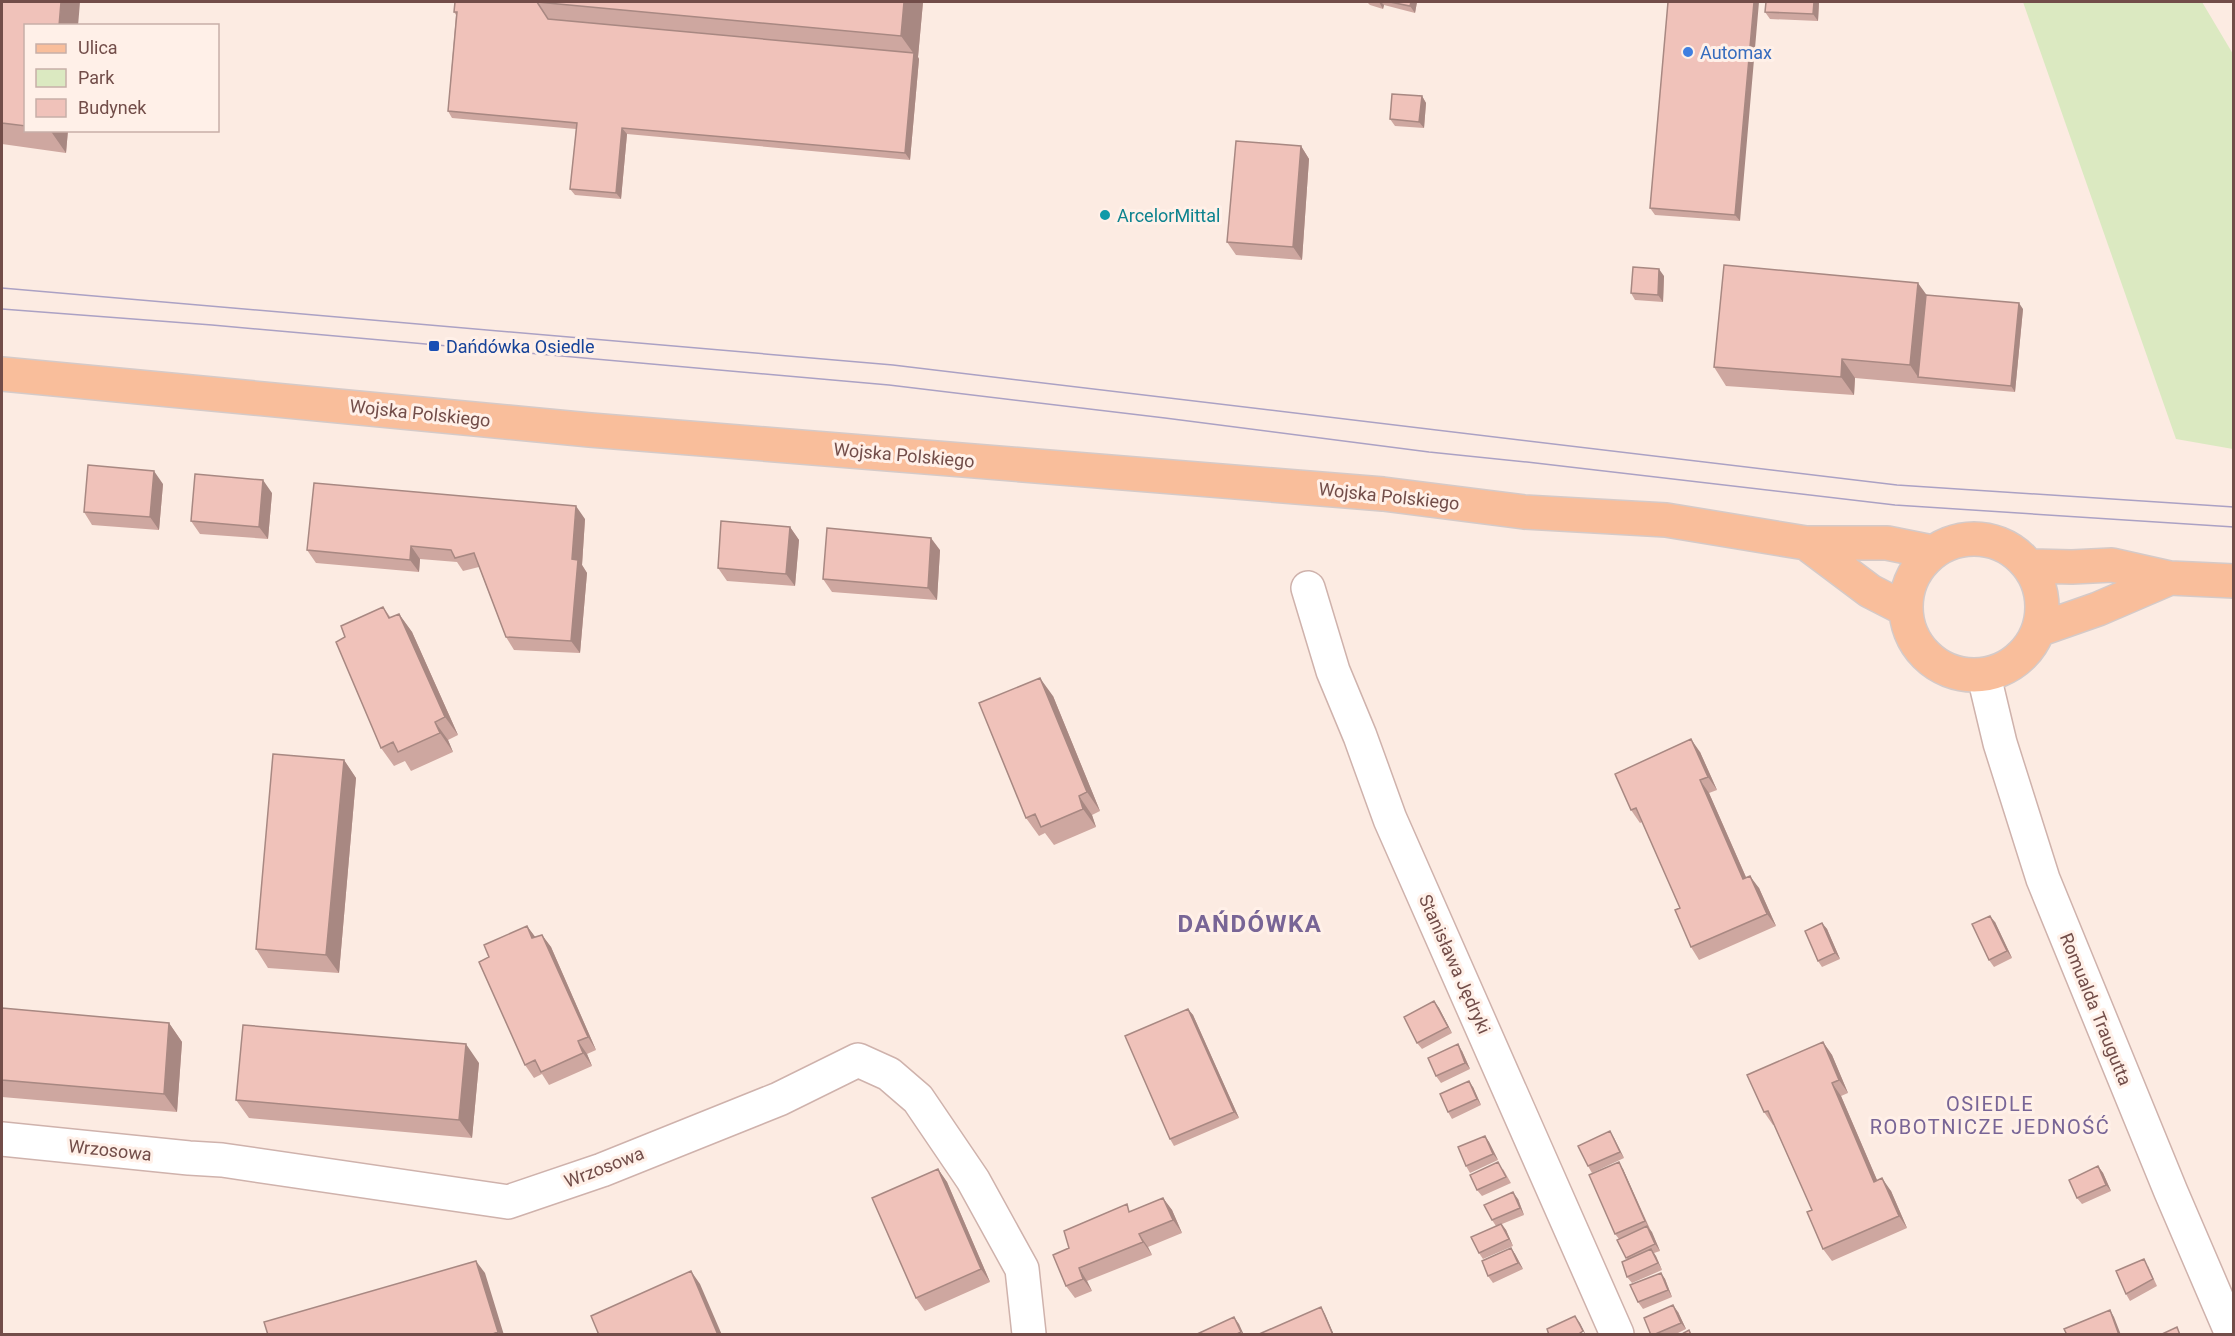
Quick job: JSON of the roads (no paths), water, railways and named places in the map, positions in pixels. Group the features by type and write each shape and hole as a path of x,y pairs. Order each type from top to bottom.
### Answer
{"main road":[{"name":"Wojska Polskiego","path":"2,374 602,431 1383,494 1524,512 1666,520 1806,543 1887,543 1932,552"},
{"path":"1979,538 2010,549 2030,566 2041,593 2043,612 2038,630 2026,652 2007,668 1984,675 1965,676 1946,670 1930,660 1917,646 1908,628 1905,609 1906,593 1912,577 1932,552 1962,539 1979,538"},
{"name":"Wojska Polskiego","path":"1806,543 1870,591 1905,609"},
{"path":"2030,566 2112,565 2170,578 2234,581"},
{"path":"2038,630 2098,609 2170,578"}],"street":[{"name":"Stanisława Jędryki","path":"1308,588 1333,671 1360,736 1390,819 1617,1335"},
{"name":"Romualda Traugutta","path":"1984,675 2000,743 2043,879 2232,1335"},
{"name":"Wrzosowa","path":"2,1139 222,1160 508,1202 602,1170 779,1099 858,1060 890,1074 918,1099 973,1180 1022,1269 1029,1335"}],"tram line":[{"path":"2,288 893,365 1897,485 2234,507"},
{"path":"2,309 212,325 889,385 1429,452 1895,505 2234,527"}],"place":[{"name":"Automax","path":"1688,52"},
{"name":"ArcelorMittal","path":"1105,215"},
{"name":"Dańdówka Osiedle","path":"434,346"}],"district":[{"name":"DAŃDÓWKA","path":"1250,924"},
{"name":"OSIEDLE ROBOTNICZE JEDNOŚĆ","path":"1990,1116"}]}
